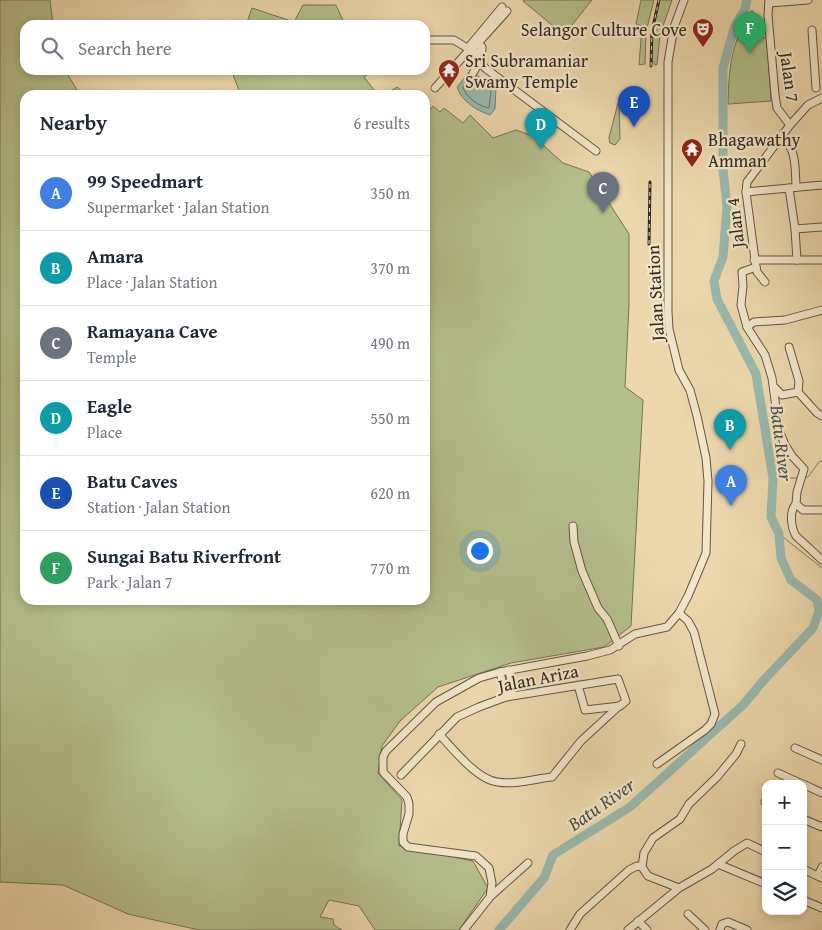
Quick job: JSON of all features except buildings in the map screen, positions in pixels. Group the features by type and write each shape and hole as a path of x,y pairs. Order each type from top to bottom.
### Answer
{"street":[{"name":"Jalan Station","path":"490,897 492,883 489,868 476,856 408,848 403,842 403,834 409,814 409,804 407,796 383,772 382,764 386,751 436,702 479,678 508,670 610,650 635,634 667,627 679,613 706,554 708,481 706,458 690,390 679,370 669,329 668,62 674,27 684,0"},
{"name":"Jalan Station","path":"680,10 689,0"},
{"path":"769,2 808,0"},
{"name":"Jalan 7","path":"769,2 768,15 777,108 790,125"},
{"path":"435,88 505,9 478,43 469,50"},
{"path":"812,30 816,88"},
{"path":"430,40 454,40 469,50 485,68 596,151"},
{"path":"473,73 480,61"},
{"name":"Jalan 4","path":"766,282 757,272 755,263 746,192 747,182 790,125 808,105 822,98"},
{"path":"782,137 792,148 794,156 792,188 797,260"},
{"path":"746,192 822,185"},
{"path":"795,229 822,227"},
{"path":"822,260 755,263 742,272 741,305 747,327 765,355 775,388 779,430 792,456 804,468 797,492 796,504 792,511 794,532 822,560"},
{"path":"747,327 754,322 794,319 822,310"},
{"path":"789,347 799,381 798,392 822,416"},
{"path":"775,388 782,395 798,392"},
{"path":"796,504 803,510 822,510"},
{"path":"573,526 574,542 582,571 598,608 607,619 619,646"},
{"path":"656,764 704,730 711,724 716,714 694,632 688,621 679,613"},
{"path":"508,670 510,696"},
{"path":"500,672 510,696"},
{"name":"Jalan Ariza","path":"400,775 457,717 510,696 618,679 626,701 620,706"},
{"path":"578,685 585,710 620,706"},
{"path":"439,734 480,775 490,780 500,782 552,777 581,741 620,706"},
{"path":"679,888 648,876 642,867 644,853 653,838 680,819 689,804 717,778 736,754 741,744"},
{"path":"795,748 822,760"},
{"path":"778,773 793,780"},
{"path":"807,786 822,792"},
{"path":"807,821 822,827"},
{"path":"628,930 679,888 718,864 734,851 747,844 762,850"},
{"path":"464,930 490,897 528,863"},
{"path":"718,864 762,882"},
{"path":"570,930 580,914 629,870 636,866 642,867"},
{"path":"807,872 820,877 822,867"},
{"path":"807,902 822,908"},
{"path":"688,914 705,930"},
{"path":"638,921 647,930"},
{"path":"720,930 722,924 728,922 747,930"}],"green space":[{"path":"0,0 50,0 52,20 20,20 20,75 68,75 77,90 20,90 20,605 430,605 430,109 433,106 440,112 444,108 463,123 470,115 493,138 516,130 533,136 563,163 589,172 629,234 629,305 625,387 643,400 631,626 604,647 511,663 438,687 400,721 382,746 378,773 402,800 399,846 473,861 488,888 459,930 375,930 359,906 329,900 320,917 333,919 334,925 342,930 199,930 128,914 63,885 0,882"},
{"path":"524,0 592,0 564,35"},
{"path":"641,0 654,0 646,32 645,64 639,65 642,26 636,24"},
{"path":"660,0 672,0 660,35 657,65 655,65 654,62 651,62 652,38 655,15"},
{"path":"303,5 336,5 343,20 295,20"},
{"path":"252,8 288,20 248,20"},
{"path":"751,11 753,11 753,37 767,38 771,101 728,104 732,56 739,34"},
{"path":"233,75 367,75 364,77 374,90 239,90"},
{"path":"619,99 620,139 615,145 610,143 609,138"}],"water":[{"path":"470,71 496,88 495,109 490,115 470,105 459,92 457,87"}],"waterway":[{"name":"Batu River","path":"499,930 544,878 553,855 630,807 743,705 813,628 819,611 817,600 791,580 781,558 779,534 771,517 773,478 756,374 717,299 714,281 723,257 727,206 723,169 723,68 734,28 745,9 747,0"},
{"path":"805,477 808,477 819,462 822,461"},
{"path":"773,478 799,478"},
{"path":"779,534 822,568"}],"railway":[{"path":"651,66 652,31 659,0"},
{"path":"649,244 650,182"}],"place":[{"name":"Selangor Culture Cove","path":"703,48"},
{"name":"Sungai Batu Riverfront","path":"750,53"},
{"name":"Sri Subramaniar Swamy Temple","path":"449,89"},
{"name":"Batu Caves","path":"634,127"},
{"name":"Eagle","path":"541,149"},
{"name":"Bhagawathy Amman","path":"692,168"},
{"name":"Ramayana Cave","path":"603,213"},
{"name":"Amara","path":"730,450"},
{"name":"99 Speedmart","path":"731,506"}]}
